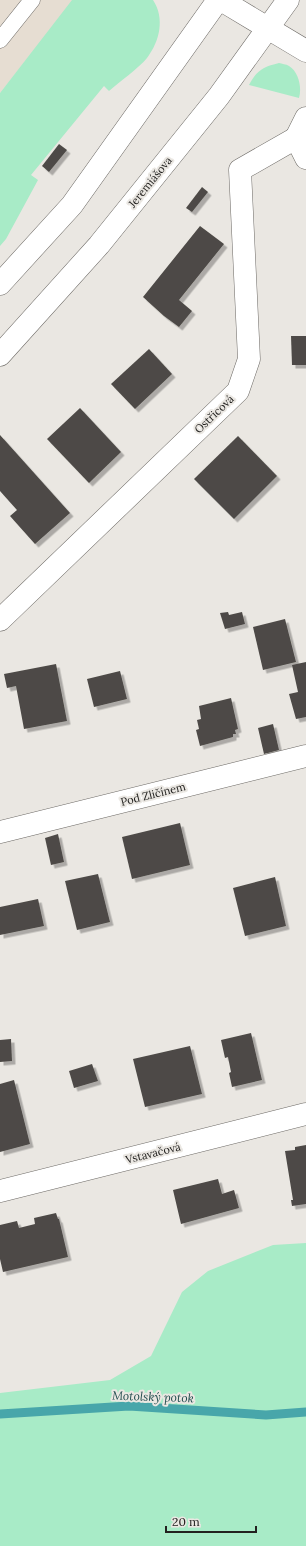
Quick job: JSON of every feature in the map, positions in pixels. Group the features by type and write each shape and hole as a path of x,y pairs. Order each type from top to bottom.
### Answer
{"street":[{"path":"0,284 72,205 220,0 306,51"},
{"name":"Jeremiášova","path":"0,355 99,245 219,96 288,0"},
{"path":"306,118 296,138 306,158"},
{"name":"Ostřicová","path":"0,620 238,391 249,359 240,170 296,138"},
{"name":"Pod Zličínem","path":"0,832 306,756"},
{"name":"Vstavačová","path":"0,1191 306,1114"}],"lane":[{"path":"0,40 32,0"}],"shaded area":[{"path":"0,0 73,0 0,93"}],"green space":[{"path":"72,0 153,0 159,14 160,22 158,37 147,58 139,66 109,91 104,86 31,175 38,180 6,239 0,246 0,93"},
{"path":"279,63 288,65 295,72 300,85 299,98 249,85 261,70"},
{"path":"306,1243 306,1546 0,1546 0,1393 110,1380 151,1356 182,1292 208,1271 273,1245"}],"building":[{"path":"59,144 67,150 49,172 42,166"},
{"path":"202,187 208,192 192,212 186,208"},
{"path":"200,226 224,244 179,300 192,311 179,327 143,297"},
{"path":"291,336 306,336 306,365 292,365"},
{"path":"149,349 172,374 135,409 111,384"},
{"path":"80,408 121,452 89,483 47,439"},
{"path":"0,435 70,513 35,544 10,516 17,510 0,491"},
{"path":"238,436 277,476 234,519 194,479"},
{"path":"228,612 229,615 242,612 245,624 225,629 220,613"},
{"path":"285,619 296,662 263,670 253,627"},
{"path":"306,662 306,717 296,719 289,694 298,692 292,665"},
{"path":"56,664 67,721 24,729 16,686 7,688 4,674"},
{"path":"120,671 127,699 94,707 87,679"},
{"path":"231,698 238,729 235,730 236,734 233,734 233,737 200,746 196,730 199,729 197,720 201,719 199,706"},
{"path":"273,724 279,750 264,754 258,728"},
{"path":"180,823 190,865 132,879 122,837"},
{"path":"58,834 64,862 51,865 45,838"},
{"path":"98,874 110,922 77,930 65,881"},
{"path":"275,877 286,926 245,936 233,888"},
{"path":"38,899 44,926 0,935 0,907"},
{"path":"251,1033 262,1080 232,1087 228,1057 225,1058 221,1040"},
{"path":"11,1039 12,1061 0,1062 0,1040"},
{"path":"190,1046 202,1094 145,1107 133,1059"},
{"path":"92,1064 98,1081 74,1088 69,1071"},
{"path":"14,1080 30,1144 0,1152 0,1084"},
{"path":"306,1145 306,1204 292,1206 291,1200 293,1200 285,1151 295,1150 295,1147"},
{"path":"218,1179 222,1194 234,1190 239,1208 181,1224 173,1190"},
{"path":"56,1213 59,1219 68,1257 3,1272 0,1259 0,1225 17,1221 19,1228 35,1224 34,1218"}],"waterway":[{"name":"Motolský potok","path":"0,1414 129,1406 266,1415 306,1412"}]}
